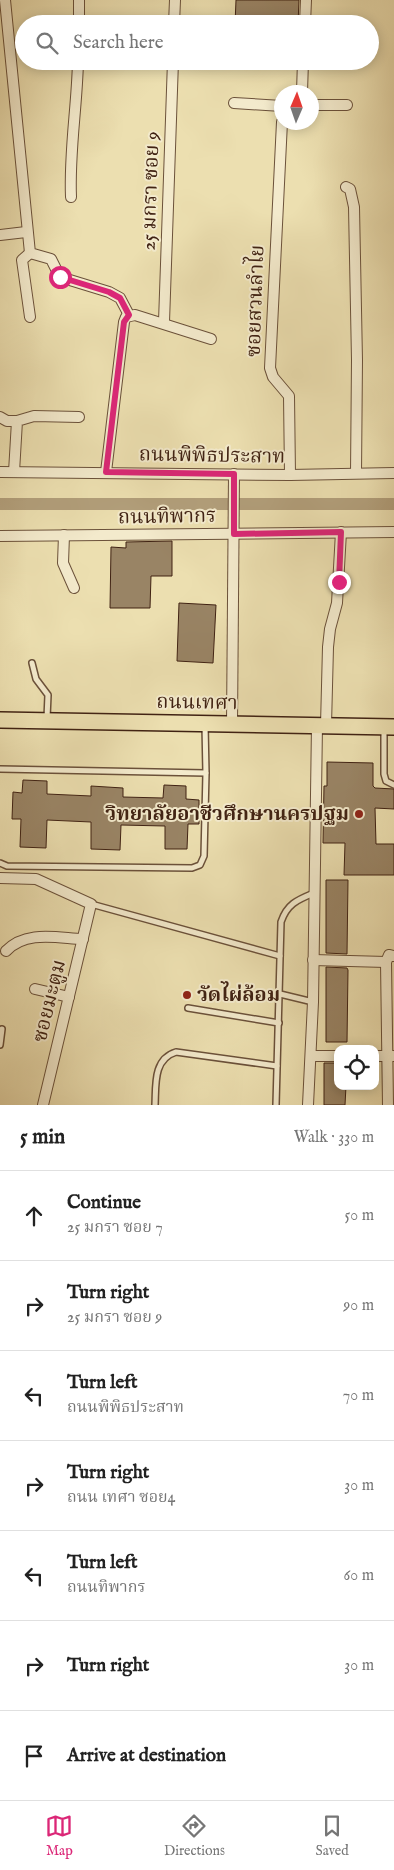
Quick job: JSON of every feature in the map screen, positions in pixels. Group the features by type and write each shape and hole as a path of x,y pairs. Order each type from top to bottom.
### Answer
{"main road":[{"name":"ถนนเทศา","path":"0,720 389,726"}],"street":[{"path":"5,0 26,232 30,253"},
{"path":"78,0 79,15"},
{"path":"174,15 175,0"},
{"path":"305,15 306,0"},
{"path":"71,197 70,162 77,111 78,70"},
{"name":"25 มกรา ซอย 9","path":"164,322 173,70"},
{"path":"302,85 303,70"},
{"path":"234,103 274,106"},
{"path":"319,105 347,105"},
{"name":"ซอยสวนลำไย","path":"282,130 270,368 272,377 289,396 290,474"},
{"path":"346,187 350,189 353,195 354,207 356,473"},
{"path":"0,234 26,232"},
{"path":"30,253 51,259 60,277 109,292 120,298 129,315"},
{"path":"30,253 22,260 30,316"},
{"path":"129,315 164,322 211,339"},
{"path":"106,472 124,322 129,315"},
{"path":"0,417 17,421 34,416 79,417"},
{"path":"14,472 17,421"},
{"name":"ถนนพิพิธประสาท","path":"0,472 106,472 234,479 290,474 394,473"},
{"path":"232,725 234,479"},
{"path":"308,1105 321,725 330,629 337,603 341,532"},
{"name":"ถนนทิพากร","path":"0,536 394,532"},
{"path":"64,535 63,563 74,588"},
{"path":"0,878 36,879 91,904"},
{"name":"ซอยมะตูม","path":"43,1105 91,904"},
{"path":"6,950 13,943 23,938 83,939"},
{"path":"314,960 390,959 388,1105"},
{"path":"35,989 69,997"},
{"path":"311,1056 334,1056"}],"lane":[{"path":"32,663 36,679 48,695 46,721"},
{"path":"0,863 7,866 192,868 200,865 204,856 205,723"},
{"path":"389,726 384,774 386,781 394,785"},
{"path":"0,769 206,773"},
{"path":"276,1105 281,922 284,913 294,901 314,893"},
{"path":"91,904 280,956"},
{"path":"280,994 313,1002"},
{"path":"188,1008 278,1023"},
{"path":"0,1045 2,1029"},
{"path":"155,1105 157,1072 162,1061 168,1055 176,1052 277,1066"}],"building":[{"path":"236,0 299,0 298,15 235,15"},
{"path":"172,541 172,576 151,576 150,608 110,608 111,547 126,548 126,542"},
{"path":"179,603 216,605 213,663 177,661"},
{"path":"327,762 373,763 373,786 375,788 394,789 394,809 375,808 376,844 394,844 394,875 344,875 345,843 323,843 324,786 327,786"},
{"path":"23,780 47,781 47,794 91,796 91,786 123,788 123,797 163,798 164,785 186,786 186,799 199,800 199,824 188,824 187,849 165,849 165,826 121,825 120,850 91,849 91,822 47,820 46,848 20,847 21,819 12,819 13,792 22,793"},
{"path":"326,880 348,880 347,954 326,953"},
{"path":"326,967 347,968 348,970 347,1042 326,1042"},
{"path":"324,1063 334,1063 334,1090 346,1090 345,1105 324,1105"}],"waterway":[{"path":"0,504 394,504"}],"place":[{"name":"วิทยาลัยอาชีวศึกษานครปฐม","path":"359,814"},
{"name":"วัดไผ่ล้อม","path":"187,995"}],"route":[{"path":"60,277 70,282 109,292 120,298 129,315 124,322 106,472 234,474 234,534 341,532 339,582"}]}
